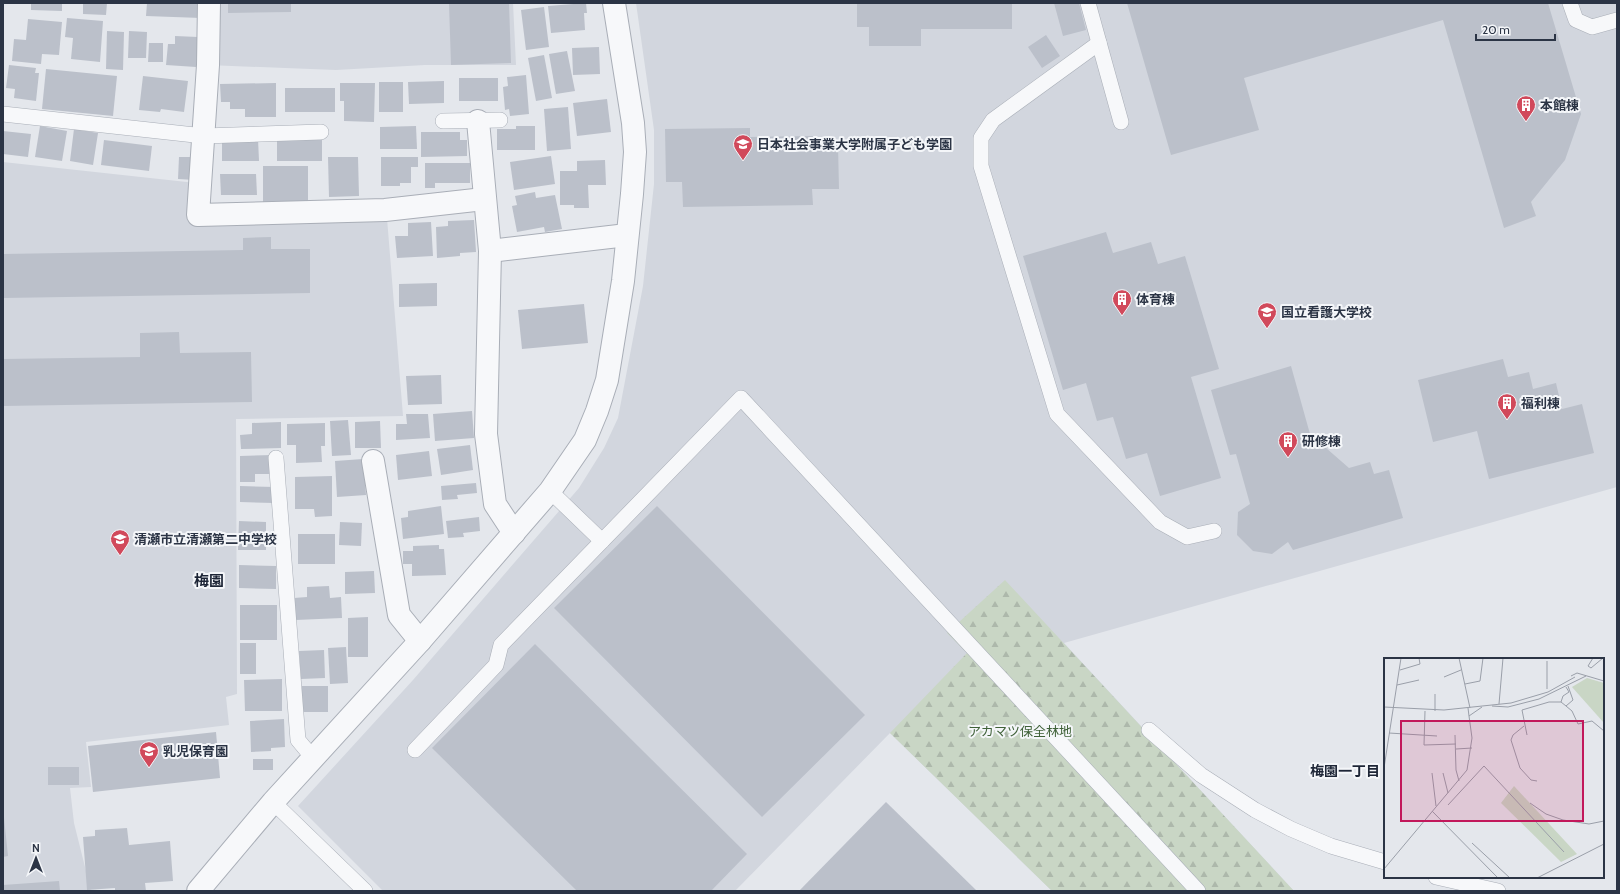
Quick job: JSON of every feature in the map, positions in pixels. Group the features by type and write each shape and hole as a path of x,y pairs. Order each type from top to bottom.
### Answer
{"street":[{"path":"210,3 204,136 198,215 386,210 484,199"},
{"path":"198,891 273,802 420,641 514,533 550,491 585,440 607,380 622,288 635,152 633,123 614,3"},
{"path":"478,121 490,251 486,434 495,504 514,533"},
{"path":"490,251 627,235"},
{"path":"373,461 399,615 420,641"}],"lane":[{"path":"1088,3 1121,122"},
{"path":"1570,3 1576,20 1592,27 1617,20"},
{"path":"1099,43 994,120 981,138 981,166 1057,414 1160,522 1187,537 1214,531"},
{"path":"3,114 204,136 321,132"},
{"path":"443,121 500,120"},
{"path":"415,750 496,665 501,645 741,398 1198,891"},
{"path":"276,458 298,740 313,758"},
{"path":"550,491 602,541"},
{"path":"1148,730 1201,775 1255,810 1331,846 1384,862"},
{"path":"273,802 365,891"},
{"path":"1440,878 1498,891"}],"shaded area":[{"path":"209,3 513,3 516,65 425,65 336,70 208,65"},
{"path":"636,3 1617,3 1617,487 1064,643 1294,891 1052,891 890,733 735,891 383,891 298,806 413,680 579,488 604,448 618,418 643,286 654,184 654,130"},
{"name":"清瀬市立清瀬第二中学校","path":"3,162 196,183 193,221 387,218 403,416 236,419 237,694 226,697 229,725 86,742 91,787 70,788 74,823 91,891 3,891"}],"green space":[{"name":"アカマツ保全林地","path":"1005,580 1294,891 1052,891 890,733 967,653 947,633"}],"building":[{"path":"31,3 62,3 62,11 31,10"},
{"path":"83,3 107,3 106,15 83,14"},
{"path":"147,3 202,3 201,18 146,16"},
{"path":"228,3 291,3 291,12 228,13"},
{"path":"449,3 509,3 511,63 451,65"},
{"path":"586,3 587,13 584,13 585,30 551,33 548,6"},
{"path":"857,3 1012,3 1012,29 921,29 921,46 869,46 869,27 857,27"},
{"path":"1054,3 1079,3 1086,30 1063,36"},
{"name":"本館棟","path":"1127,3 1548,3 1581,114 1565,160 1531,202 1536,216 1504,228 1443,20 1244,78 1259,130 1171,155"},
{"path":"544,7 549,47 526,50 521,10"},
{"path":"67,18 103,21 100,62 71,59 73,38 65,37"},
{"path":"28,19 62,22 59,55 42,54 41,64 12,61 14,39 26,40"},
{"path":"107,31 124,32 123,70 106,69"},
{"path":"129,31 147,32 146,58 128,58"},
{"path":"1046,35 1060,56 1042,68 1028,47"},
{"path":"175,36 198,37 196,67 166,65 168,44 175,44"},
{"path":"149,43 163,43 163,62 148,62"},
{"path":"599,47 600,74 573,75 572,48"},
{"path":"567,51 575,91 556,94 549,54"},
{"path":"544,55 552,98 536,101 528,58"},
{"path":"9,65 36,68 35,73 39,73 36,101 14,98 15,89 6,88"},
{"path":"46,69 117,76 113,116 42,109"},
{"path":"526,75 529,114 510,116 509,109 505,110 503,87 508,86 507,77"},
{"path":"143,76 188,81 184,112 161,109 160,112 139,110"},
{"path":"459,78 498,78 498,101 459,101"},
{"path":"444,81 444,103 409,104 408,82"},
{"path":"379,82 403,82 403,112 379,112"},
{"path":"276,83 276,117 245,117 245,109 230,109 230,102 221,102 220,84"},
{"path":"340,83 375,83 374,122 344,121 344,101 340,101"},
{"path":"285,88 335,88 335,112 285,112"},
{"path":"607,99 611,132 577,136 573,103"},
{"path":"568,107 571,149 547,151 544,109"},
{"path":"40,126 67,131 62,161 35,157"},
{"path":"416,126 417,149 380,149 380,127"},
{"path":"516,126 535,126 535,150 497,150 497,129 516,129"},
{"path":"750,128 750,137 813,136 813,146 838,145 839,189 812,189 813,205 683,207 682,182 666,182 665,129"},
{"path":"74,129 98,133 93,165 70,161"},
{"path":"3,131 31,134 28,157 3,154"},
{"path":"421,132 460,132 460,140 467,140 467,156 421,157"},
{"path":"277,137 322,137 322,161 277,161"},
{"path":"258,139 259,161 222,161 222,140"},
{"path":"104,140 152,146 149,171 101,165"},
{"path":"551,156 555,184 514,190 510,162"},
{"path":"179,157 196,157 195,180 178,179"},
{"path":"328,157 358,157 359,196 329,197"},
{"path":"381,157 418,157 418,167 411,167 411,183 400,183 400,186 381,186"},
{"path":"605,160 606,185 588,185 589,208 574,208 574,205 560,205 560,171 577,171 577,161"},
{"path":"425,163 470,163 470,183 435,183 435,188 425,188"},
{"path":"263,166 308,166 308,203 263,203"},
{"path":"220,174 256,174 257,195 221,195"},
{"path":"535,192 536,198 555,195 562,229 545,232 544,227 517,232 512,206 517,205 515,196"},
{"path":"474,220 476,252 460,253 460,256 437,258 436,227 448,226 448,221"},
{"path":"431,222 433,256 397,258 395,236 408,236 408,223"},
{"name":"体育棟","path":"1106,232 1113,253 1151,242 1158,264 1185,256 1219,369 1191,377 1221,478 1160,496 1147,453 1126,459 1113,417 1097,421 1086,383 1063,390 1023,256"},
{"path":"271,237 271,249 310,249 310,293 3,298 3,254 243,250 243,238"},
{"path":"437,283 437,306 399,307 399,284"},
{"path":"584,304 588,343 522,349 518,310"},
{"path":"179,332 180,353 251,352 252,402 3,406 3,359 140,357 140,333"},
{"name":"福利棟","path":"1503,359 1508,377 1529,372 1533,389 1556,383 1562,409 1582,404 1594,453 1489,479 1477,431 1433,442 1418,380"},
{"name":"研修棟","path":"1291,366 1310,434 1349,468 1370,462 1374,474 1389,470 1403,518 1293,550 1288,542 1272,554 1253,551 1237,535 1238,512 1250,504 1236,454 1230,455 1211,390"},
{"path":"441,375 442,404 408,405 406,376"},
{"path":"472,411 474,438 435,441 433,414"},
{"path":"406,414 428,414 430,438 396,440 396,424 407,424"},
{"path":"348,420 351,455 332,456 330,421"},
{"path":"380,421 381,448 355,448 355,422"},
{"path":"281,422 281,448 241,449 240,435 252,434 252,423"},
{"path":"325,423 325,446 321,446 322,462 296,463 296,445 287,445 287,424"},
{"path":"470,445 473,470 441,475 437,449"},
{"path":"429,451 432,476 398,480 396,455"},
{"path":"273,455 273,474 255,474 255,482 240,482 240,456"},
{"path":"363,459 366,495 337,497 335,461"},
{"path":"332,476 332,516 315,517 314,509 295,509 295,477"},
{"path":"476,483 477,493 457,495 458,499 442,500 441,486"},
{"path":"240,486 275,487 274,503 240,502"},
{"path":"441,506 444,534 403,539 401,518 408,517 408,511"},
{"path":"657,506 865,715 762,817 554,608"},
{"path":"479,517 480,531 463,533 464,537 448,538 446,521"},
{"path":"239,521 266,522 266,550 238,550"},
{"path":"340,522 362,523 361,546 339,545"},
{"path":"298,534 335,534 335,564 298,564"},
{"path":"439,545 439,549 444,549 446,575 412,576 412,564 403,564 403,551 413,551 413,546"},
{"path":"239,565 276,566 276,589 239,588"},
{"path":"374,571 375,593 345,594 345,572"},
{"path":"329,586 330,598 341,597 342,618 296,620 294,598 307,597 307,587"},
{"path":"240,605 277,605 277,640 240,640"},
{"path":"368,617 368,657 348,657 348,618"},
{"path":"240,643 256,643 256,674 240,674"},
{"path":"535,644 747,854 711,891 577,891 432,748"},
{"path":"346,647 348,683 330,684 328,648"},
{"path":"324,650 325,678 301,679 299,651"},
{"path":"282,679 282,711 245,711 244,680"},
{"path":"302,686 328,686 328,712 302,712"},
{"path":"284,719 285,747 271,748 271,751 251,752 250,721"},
{"path":"216,732 220,778 93,792 88,746"},
{"path":"253,759 273,759 273,770 253,770"},
{"path":"48,767 79,767 79,785 48,785"},
{"path":"886,802 977,891 799,891"},
{"path":"3,808 8,856 3,857"},
{"path":"127,828 129,845 170,841 173,881 145,883 146,891 115,891 115,888 87,890 83,837 95,836 95,830"},
{"path":"59,881 60,891 3,891 3,885"}],"place":[{"name":"本館棟","path":"1526,122"},
{"name":"日本社会事業大学附属子ども学園","path":"743,161"},
{"name":"体育棟","path":"1122,316"},
{"name":"国立看護大学校","path":"1267,329"},
{"name":"福利棟","path":"1507,420"},
{"name":"研修棟","path":"1288,458"},
{"name":"清瀬市立清瀬第二中学校","path":"120,556"},
{"name":"乳児保育園","path":"149,768"}],"district":[{"name":"梅園","path":"209,581"},
{"name":"梅園一丁目","path":"1345,771"}]}
